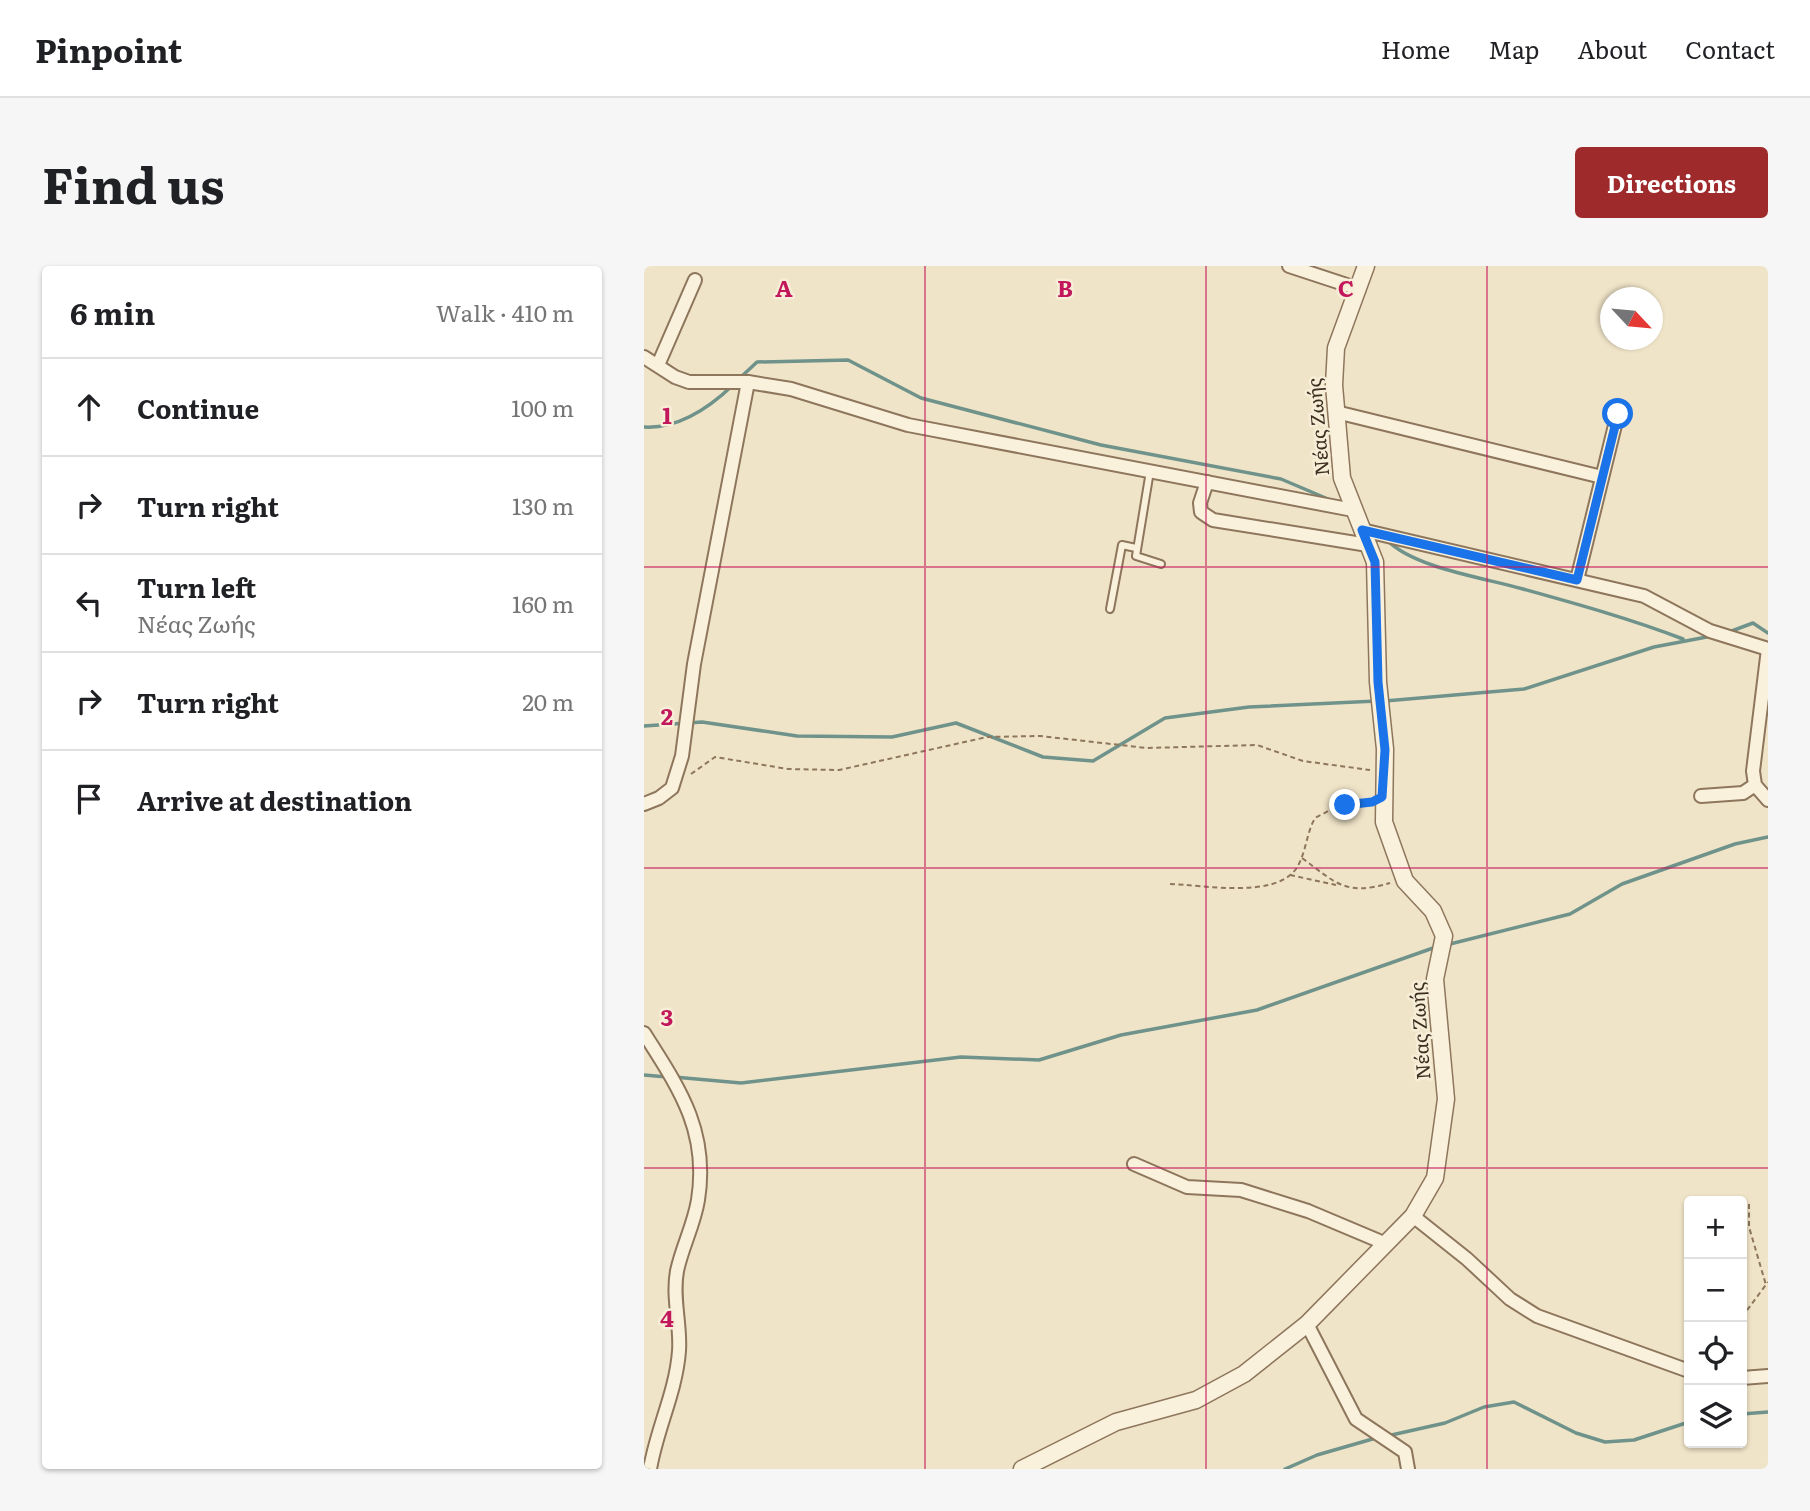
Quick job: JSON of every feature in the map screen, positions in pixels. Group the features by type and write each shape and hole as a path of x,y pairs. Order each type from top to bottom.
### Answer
{"street":[{"path":"1289,266 1359,289"},
{"name":"Νέας Ζωής","path":"1022,1469 1116,1422 1208,1395 1262,1361 1307,1324 1413,1216 1435,1178 1444,1125 1443,1047 1434,979 1445,945 1438,918 1405,881 1387,834 1382,797 1385,770 1378,682 1375,562 1342,478 1336,412 1336,348 1366,266"},
{"path":"658,366 695,280"},
{"path":"644,357 675,377 689,382 748,383 791,389 908,425 1353,510"},
{"path":"644,804 659,798 672,788 682,756 694,664 748,383"},
{"path":"1336,412 1602,477"},
{"path":"1577,580 1618,414"},
{"path":"1207,482 1200,503 1201,512 1213,520 1365,537 1577,580 1644,596 1710,631 1768,649 1753,771 1755,785 1768,800"},
{"path":"1701,796 1743,793 1755,785"},
{"path":"644,1033 692,1115 700,1173 698,1200 677,1273 679,1349 676,1373 672,1394 658,1429 650,1469"},
{"path":"1134,1164 1187,1187 1241,1190 1308,1212 1384,1243"},
{"path":"1413,1216 1467,1259 1510,1299 1537,1317 1684,1369"},
{"path":"1307,1324 1352,1414 1375,1434 1405,1452 1408,1469"},
{"path":"1747,1378 1768,1376"}],"lane":[{"path":"1150,471 1136,556 1161,564"},
{"path":"1110,609 1122,545 1136,548"}],"path":[{"path":"672,788 715,757 788,769 839,770 937,746 1016,735 1063,737 1147,748 1256,745 1303,761 1385,770"},
{"path":"1170,884 1258,887 1273,885 1289,875 1301,858 1315,818 1336,807 1372,802 1382,797"},
{"path":"1301,858 1340,886"},
{"path":"1289,875 1360,890 1405,881"},
{"path":"1747,1310 1767,1283 1749,1227 1749,1204"}],"waterway":[{"path":"741,377 757,362 848,360 921,398 1101,445 1281,479 1328,499"},
{"path":"644,427 681,421 704,409 733,385"},
{"path":"1387,540 1399,550 1432,565 1584,606 1683,639"},
{"path":"1729,632 1753,623 1768,633"},
{"path":"1385,701 1524,689 1654,647 1712,636"},
{"path":"644,726 702,722 797,736 892,737 956,723 1043,757 1093,761 1165,718 1249,707 1377,701"},
{"path":"1446,945 1570,914 1622,884 1735,844 1768,837"},
{"path":"674,1077 741,1083 961,1057 1039,1060 1121,1035 1257,1010 1436,947"},
{"path":"644,1075 667,1077"},
{"path":"1387,1436 1445,1423 1484,1407 1514,1402 1576,1433 1605,1442 1634,1440 1684,1424"},
{"path":"1747,1414 1768,1412"},
{"path":"1285,1469 1317,1455 1376,1438"}],"route":[{"path":"1345,805 1372,802 1382,797 1385,770 1378,682 1375,562 1362,530 1577,580 1618,414"}]}
